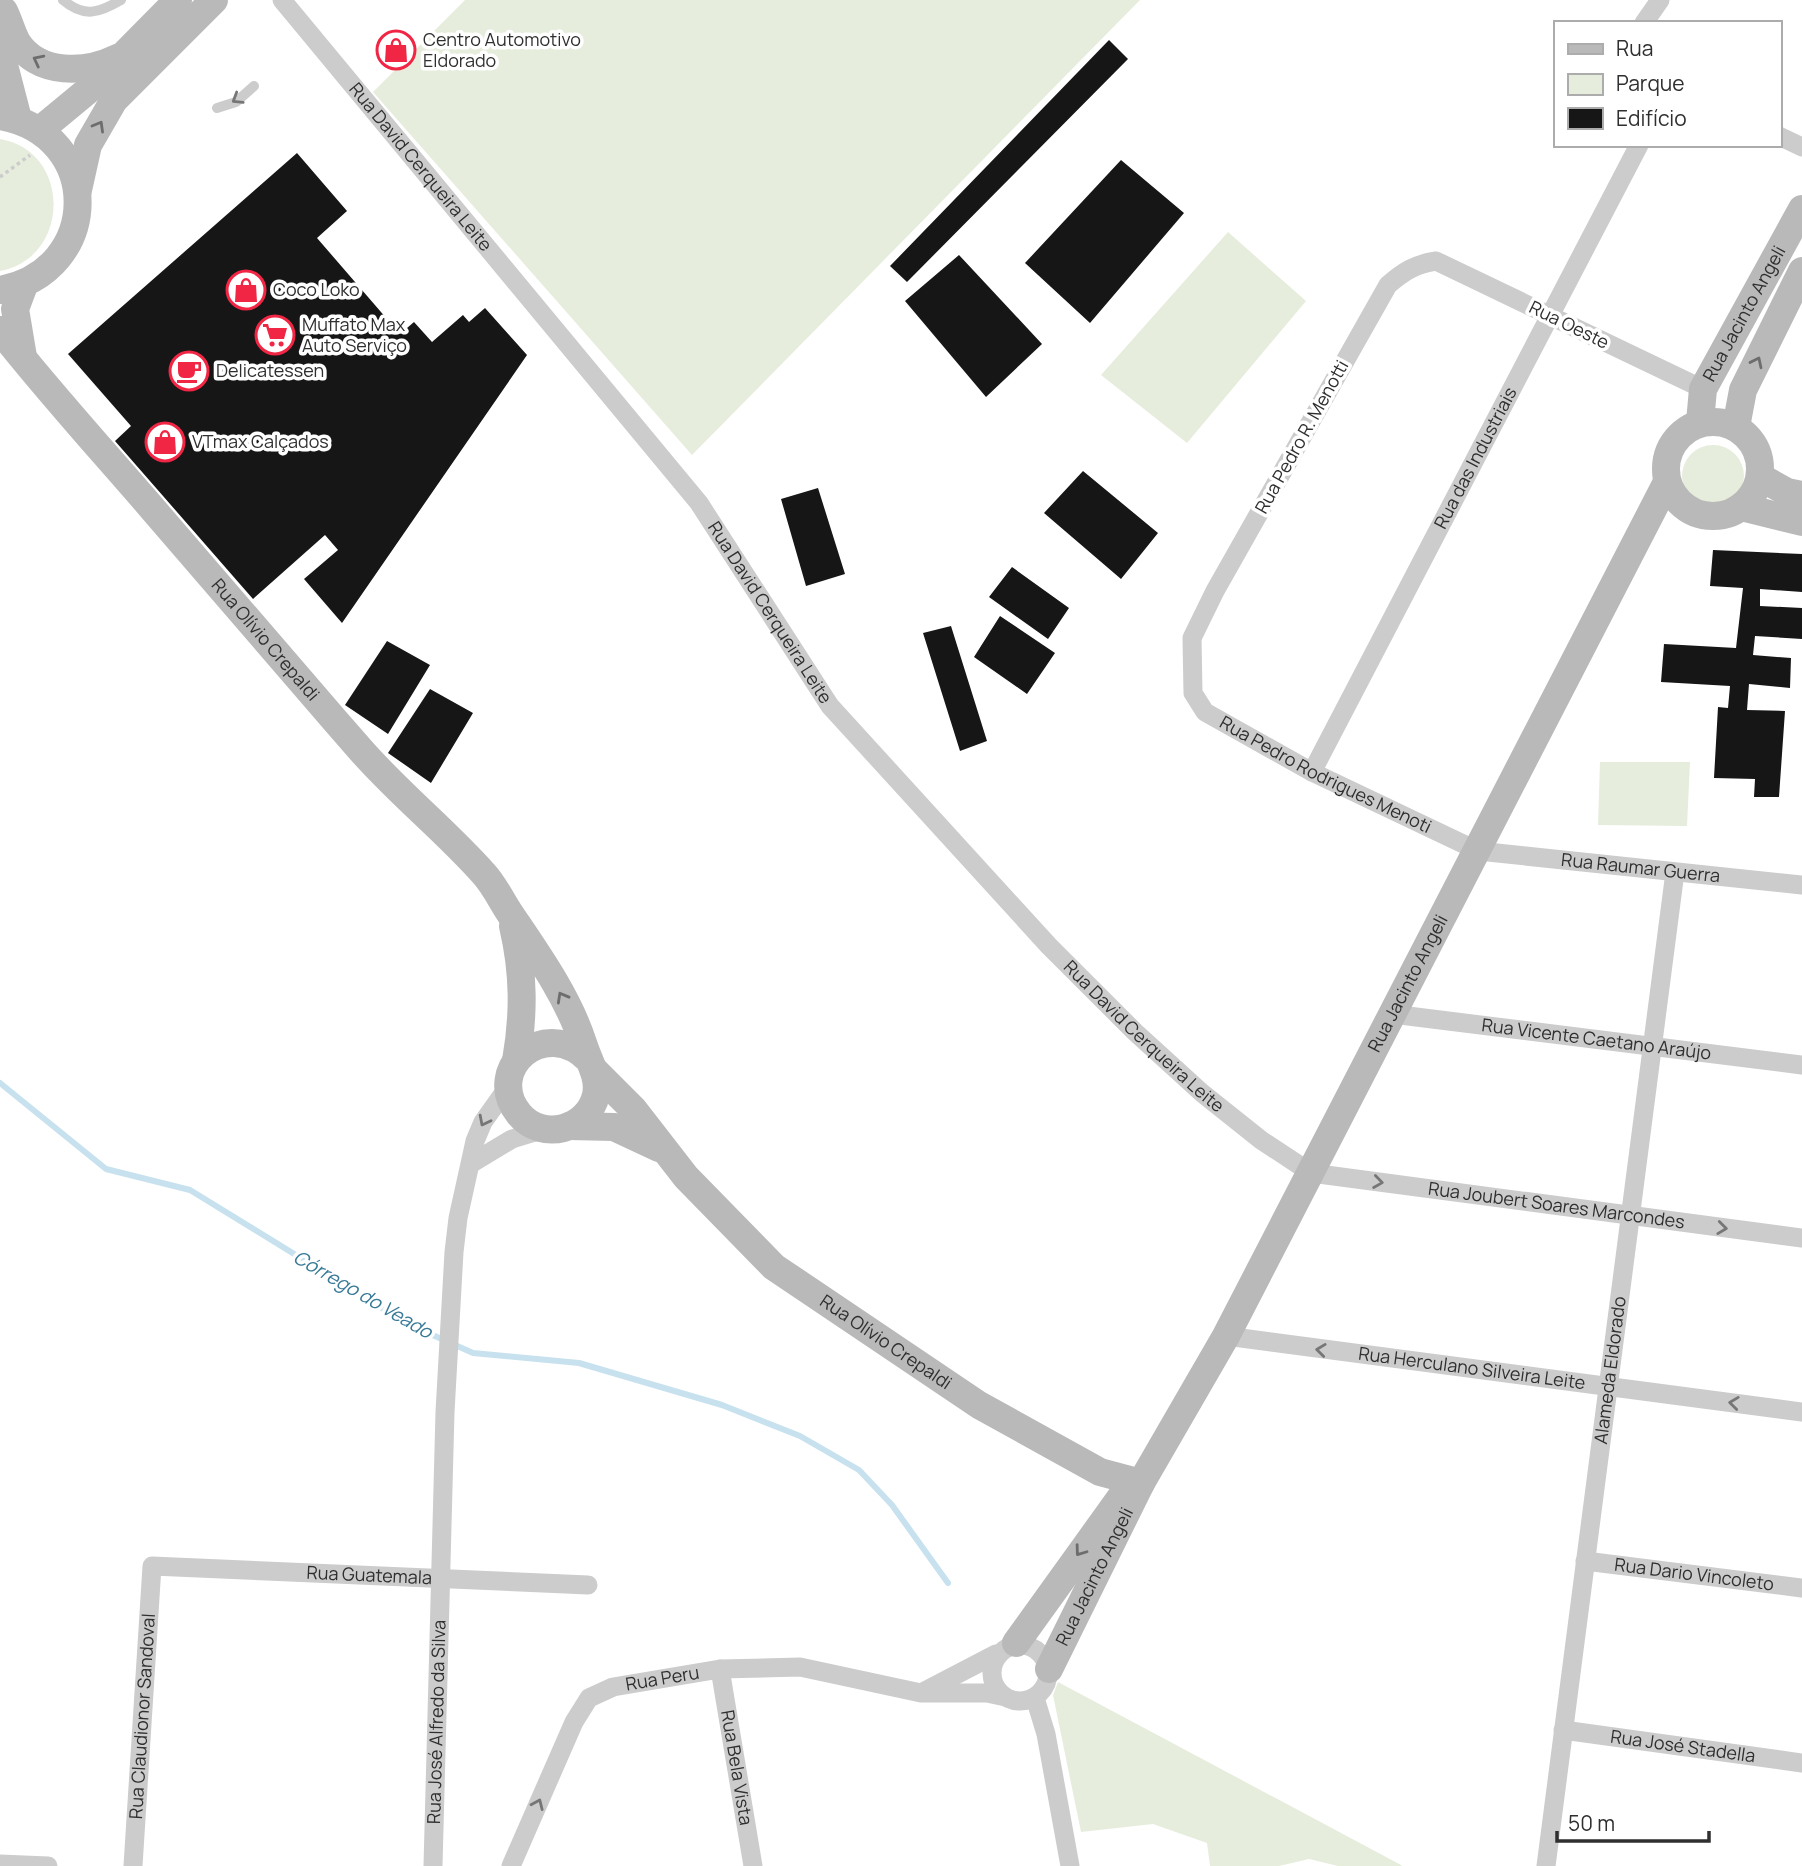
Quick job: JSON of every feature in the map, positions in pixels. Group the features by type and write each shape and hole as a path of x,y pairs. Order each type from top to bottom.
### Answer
{"street":[{"path":"24,360 12,287 49,269 67,247 77,219 78,190 88,145 114,100 214,0"},
{"name":"Rua David Cerqueira Leite","path":"282,0 699,503 830,706 1049,946 1135,1032 1202,1093 1261,1140 1311,1173"},
{"path":"1645,21 1660,0"},
{"path":"22,130 92,87 126,53 168,3"},
{"path":"4,6 5,65 22,130"},
{"path":"4,6 17,42 30,57 53,67 81,70 100,66 126,53"},
{"path":"22,130 58,146 71,166 78,190"},
{"path":"1781,137 1802,147"},
{"name":"Rua das Industriais","path":"1312,772 1638,147"},
{"name":"Rua Jacinto Angeli","path":"1700,422 1703,389 1802,209"},
{"name":"Rua Oeste","path":"1436,261 1703,389"},
{"name":"Rua Pedro R. Menotti","path":"1192,638 1388,285 1412,267 1436,261"},
{"name":"Rua Jacinto Angeli","path":"1736,427 1743,390 1802,271"},
{"name":"Rua Olívio Crepaldi","path":"0,330 362,752 486,876 535,950 576,1023 591,1065 634,1110 726,1220 774,1267 979,1405 1100,1472 1141,1483"},
{"path":"1718,421 1736,427 1749,437 1759,455 1760,477 1755,491 1741,507 1727,514 1709,516 1690,511 1676,499 1667,482 1665,464 1671,445 1684,430 1700,422 1718,421"},
{"path":"1760,477 1787,492 1802,495"},
{"name":"Rua Jacinto Angeli","path":"1049,1669 1141,1483 1226,1336 1667,482"},
{"path":"1741,507 1802,522"},
{"name":"Rua Pedro Rodrigues Menoti","path":"1192,638 1193,693 1205,712 1312,772 1478,850"},
{"name":"Rua Raumar Guerra","path":"1478,850 1802,886"},
{"name":"Alameda Eldorado","path":"1546,1866 1675,872"},
{"name":"Rua Olívio Crepaldi","path":"510,914 523,980 521,1032 513,1073"},
{"name":"Rua Vicente Caetano Araújo","path":"1392,1014 1802,1066"},
{"path":"472,1163 512,1139 557,1127 585,1116 592,1106 597,1082 591,1065 568,1044 556,1041 531,1047 513,1073 513,1103 519,1114 528,1122 557,1127"},
{"name":"Rua José Alfredo da Silva","path":"433,1866 445,1412 451,1291 458,1218 483,1122 513,1073"},
{"name":"Rua Olívio Crepaldi","path":"557,1127 614,1127 668,1153"},
{"name":"Rua Joubert Soares Marcondes","path":"1311,1173 1802,1238"},
{"name":"Rua Herculano Silveira Leite","path":"1226,1336 1802,1412"},
{"name":"Rua Jacinto Angeli","path":"1006,1648 1115,1501 1141,1483"},
{"name":"Rua Dario Vincoleto","path":"1585,1562 1802,1588"},
{"name":"Rua Guatemala","path":"152,1566 588,1586"},
{"name":"Rua Claudionor Sandoval","path":"133,1866 152,1566"},
{"path":"920,1693 1006,1648 1038,1649 1049,1669 1043,1691 1035,1699 1024,1702 1001,1696 990,1676 1006,1648"},
{"name":"Rua Peru","path":"511,1866 574,1723 589,1698 613,1687 720,1669 800,1667 920,1693 987,1693 1001,1696"},
{"name":"Rua Bela Vista","path":"720,1669 753,1866"},
{"path":"1035,1699 1046,1734 1070,1866"},
{"name":"Rua José Stadella","path":"1563,1730 1802,1763"},
{"path":"0,1864 48,1866"}],"lane":[{"path":"63,0 86,13 100,12 121,0"},
{"path":"217,108 236,102 254,86"}],"path":[{"path":"0,177 22,130"}],"green space":[{"path":"465,0 1140,0 692,455 373,92"},
{"path":"0,139 24,148 40,163 50,183 54,205 50,227 40,247 23,262 0,271"},
{"path":"1228,232 1306,301 1187,443 1101,375"},
{"path":"1713,445 1735,454 1744,476 1735,498 1713,507 1691,498 1682,476 1691,454"},
{"path":"1600,762 1690,762 1687,826 1598,825"},
{"path":"1058,1682 1402,1866 1338,1866 1309,1859 1279,1866 1210,1866 1207,1843 1153,1824 1081,1832 1053,1695"}],"building":[{"path":"1109,40 1128,59 907,282 890,266"},
{"path":"297,153 347,211 317,238 400,334 414,322 432,342 463,315 469,322 485,308 527,355 342,623 304,579 338,550 325,535 253,599 115,441 131,426 68,354"},
{"path":"1121,160 1184,213 1090,323 1025,263"},
{"path":"959,255 1042,344 986,397 905,301"},
{"path":"1083,471 1158,533 1121,579 1044,513"},
{"path":"818,488 845,574 806,586 781,499"},
{"path":"1713,550 1802,554 1802,592 1760,589 1760,606 1802,608 1802,639 1755,636 1753,655 1791,658 1790,688 1749,684 1747,710 1785,711 1779,797 1754,797 1755,779 1714,778 1718,707 1728,708 1730,686 1661,682 1664,644 1736,648 1743,588 1710,586"},
{"path":"1012,567 1069,608 1048,639 989,597"},
{"path":"1000,616 1055,653 1027,694 974,657"},
{"path":"951,626 987,741 960,751 923,633"},
{"path":"387,641 430,665 388,734 345,705"},
{"path":"430,689 473,713 431,783 388,753"}],"waterway":[{"name":"Córrego do Veado","path":"0,1083 106,1169 190,1190 408,1324 473,1353 579,1363 722,1405 800,1436 859,1470 892,1505 948,1583"}],"place":[{"name":"Centro Automotivo Eldorado","path":"396,50"},
{"name":"Coco Loko","path":"246,290"},
{"name":"Muffato Max Auto Serviço","path":"275,335"},
{"name":"Delicatessen","path":"189,371"},
{"name":"VTmax Calçados","path":"165,442"}]}
